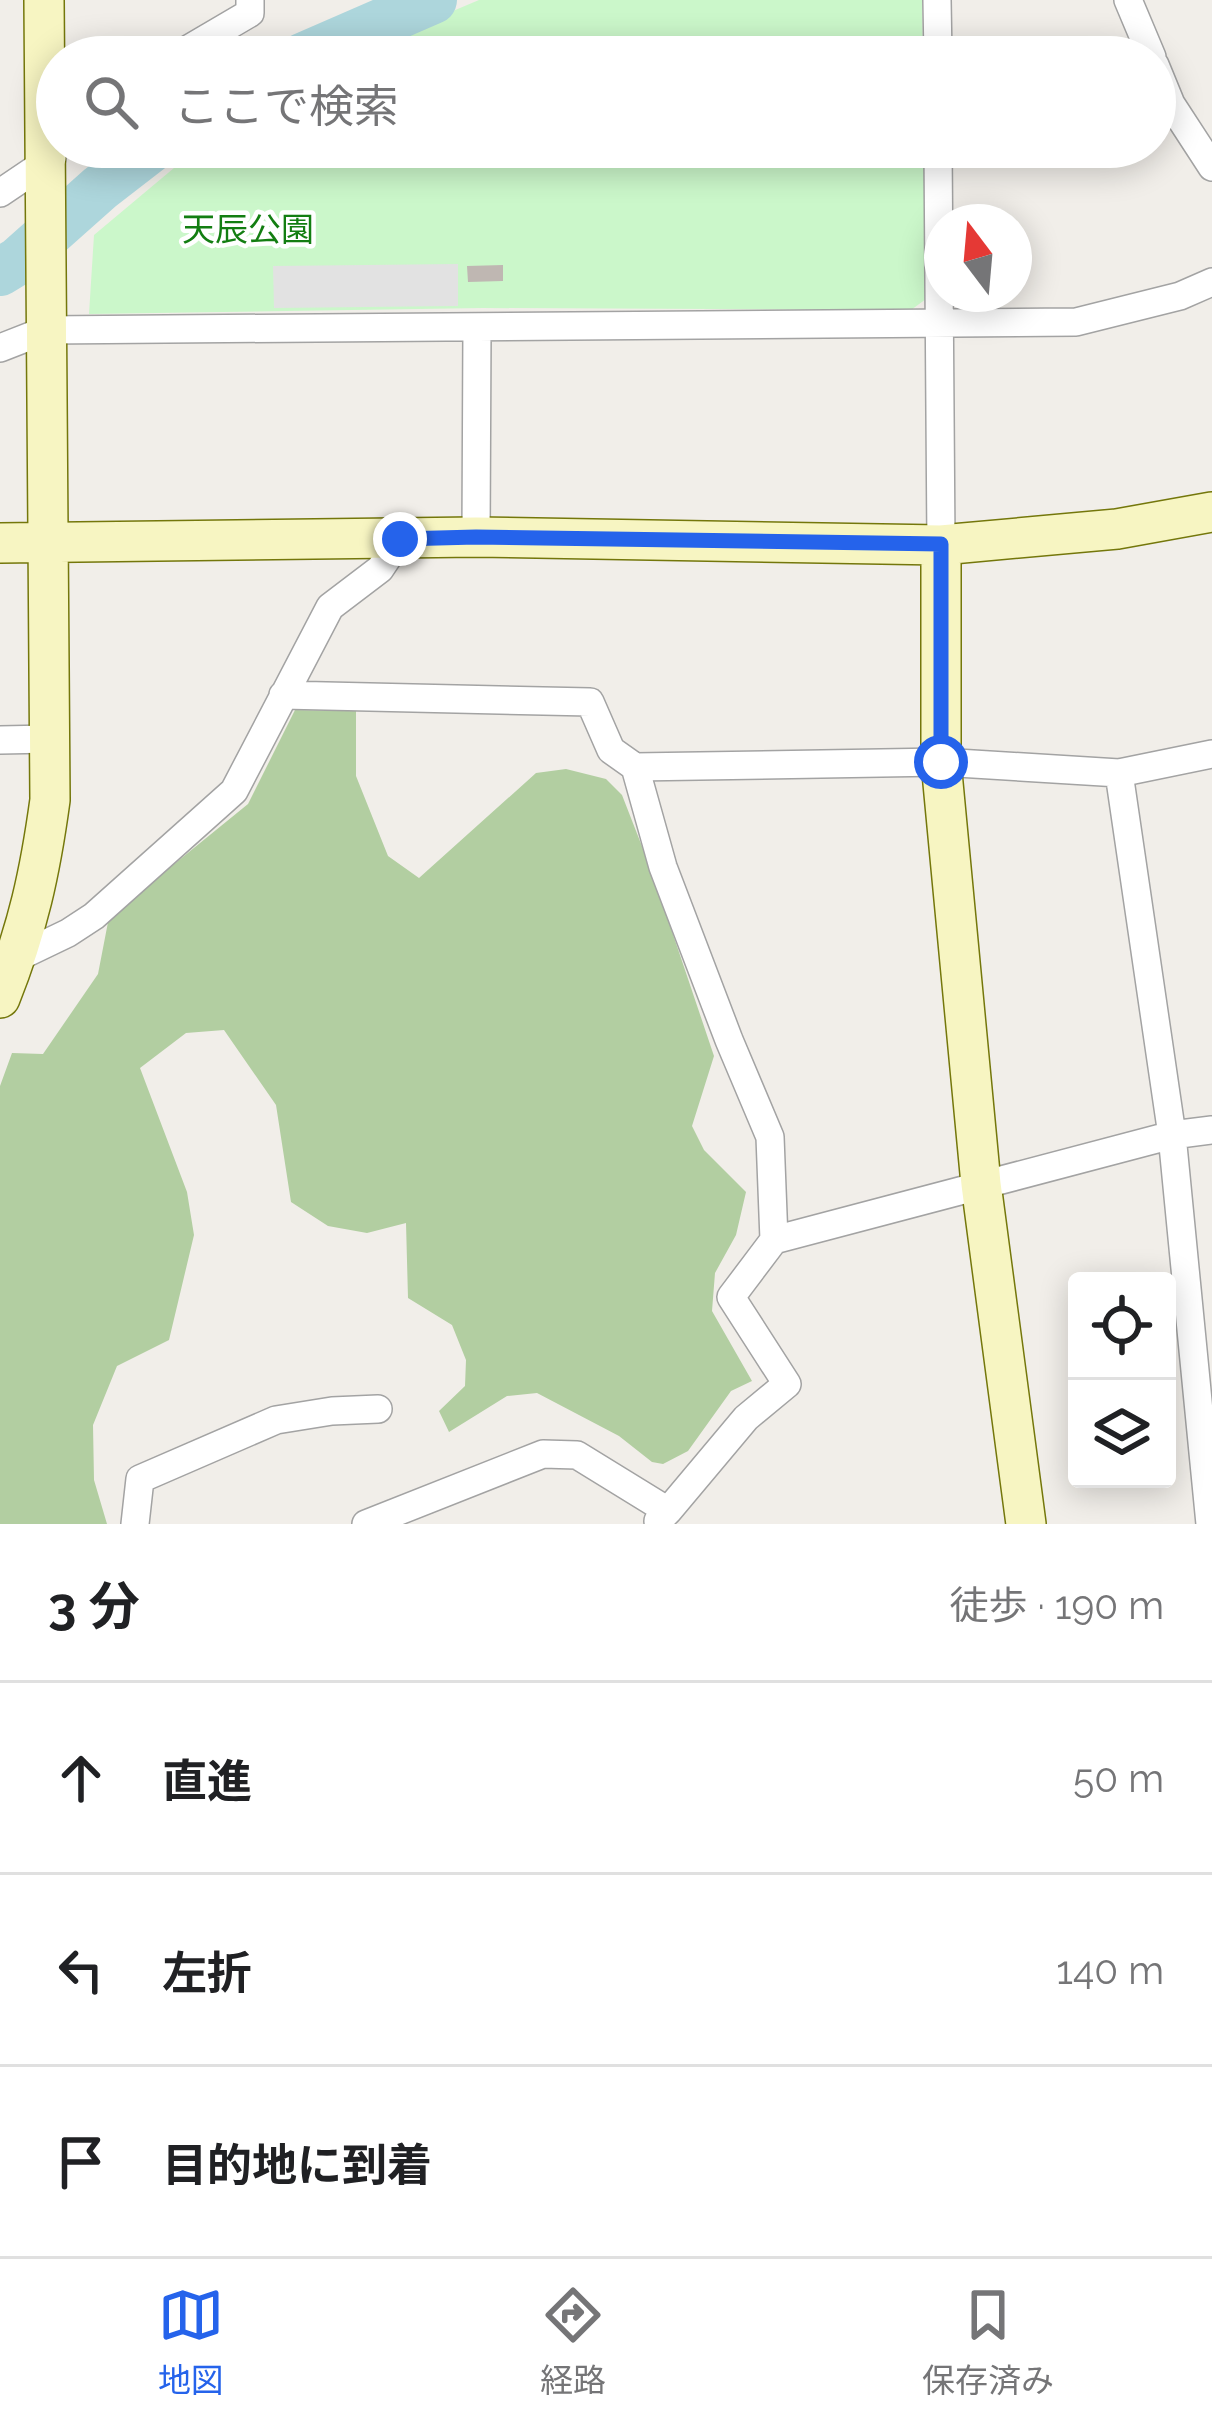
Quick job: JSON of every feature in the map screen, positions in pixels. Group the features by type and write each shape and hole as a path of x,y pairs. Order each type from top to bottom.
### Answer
{"street":[{"path":"44,0 46,36"},
{"path":"211,36 250,13 250,0"},
{"path":"938,0 938,36"},
{"path":"1128,0 1143,36"},
{"path":"1176,124 1212,167"},
{"path":"0,193 42,168"},
{"path":"0,998 41,868 50,800 46,323 52,168"},
{"path":"938,168 941,762 981,1184 1026,1524"},
{"path":"0,348 46,323 477,327 1076,322 1180,296 1212,282"},
{"path":"476,537 477,327"},
{"path":"0,543 476,537 941,544 1117,529 1212,512"},
{"path":"16,958 94,916 234,791 330,607 380,569 400,539"},
{"path":"283,695 590,702 611,750 635,766 941,762 1119,773 1212,754"},
{"path":"0,740 50,740"},
{"path":"635,766 663,867 770,1137 774,1240"},
{"path":"1119,773 1201,1311 1210,1524"},
{"path":"365,1524 543,1454 577,1455 661,1517 746,1418 787,1384 731,1297 774,1240 1172,1135 1212,1130"},
{"path":"135,1524 140,1479 276,1420 379,1409"}],"green space":[{"path":"479,0 922,0 923,36 394,36"},
{"name":"天辰公園","path":"174,168 924,168 924,300 911,310 483,308 89,314 94,235"},
{"path":"295,710 356,711 356,776 388,856 419,878 536,773 566,769 606,779 622,795 714,1056 692,1126 704,1150 746,1192 736,1235 715,1273 712,1311 752,1381 731,1391 688,1451 663,1464 652,1462 619,1436 537,1393 507,1396 449,1432 439,1411 465,1386 466,1360 452,1325 408,1298 406,1223 367,1233 328,1226 291,1202 276,1105 224,1030 186,1033 140,1068 187,1192 194,1235 169,1340 117,1366 93,1425 94,1480 107,1524 0,1524 0,1086 12,1053 43,1054 98,974 109,917 248,804"}],"shaded area":[{"path":"458,264 458,306 274,308 273,266"}],"building":[{"path":"503,265 503,281 468,282 467,266"}],"waterway":[{"path":"350,36 433,0"},
{"path":"0,272 126,168"}],"route":[{"path":"400,539 941,544 941,762"}]}
